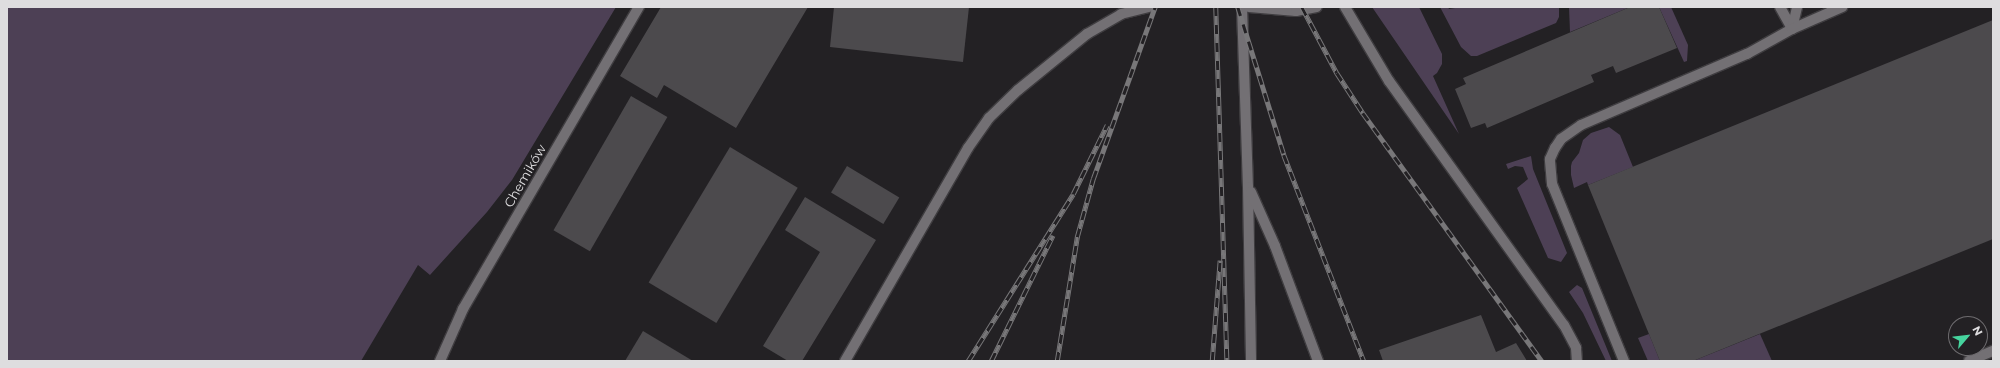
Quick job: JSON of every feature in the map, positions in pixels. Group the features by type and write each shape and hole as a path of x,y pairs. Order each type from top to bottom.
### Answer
{"street":[{"name":"Chemików","path":"440,361 463,309 639,7"},
{"path":"845,361 968,148 989,118 1018,90 1087,34 1121,14 1150,7"},
{"path":"1242,7 1248,187 1251,361"},
{"path":"1249,7 1296,10 1317,7"},
{"path":"1345,7 1389,81 1564,325 1576,348 1577,361"},
{"path":"1780,7 1792,29"},
{"path":"1792,29 1797,7"},
{"path":"1624,361 1552,184 1550,159 1561,138 1581,125 1747,54 1792,29 1842,7"},
{"path":"1248,187 1275,246 1318,361"},
{"path":"1969,361 1993,351"}],"shaded area":[{"path":"7,7 616,7 512,180 487,212 430,275 418,265 361,361 7,361"},
{"path":"1372,7 1419,7 1442,54 1442,64 1437,73 1433,76 1459,134"},
{"path":"1440,7 1448,7 1449,9 1461,7 1559,7 1559,17 1556,23 1477,56 1471,56 1461,47"},
{"path":"1569,7 1630,7 1570,32"},
{"path":"1659,7 1671,7 1688,45 1687,61 1684,62"},
{"path":"1609,127 1620,135 1633,167 1588,185 1587,182 1574,188 1571,175 1571,166 1572,162 1579,153 1583,140 1591,133"},
{"path":"1531,156 1533,169 1567,253 1561,262 1548,258 1517,188 1528,179 1523,167 1515,166 1508,169 1506,164"},
{"path":"1577,285 1582,288 1612,361 1606,361 1583,313 1569,292"},
{"path":"1649,334 1660,361 1648,361 1638,338"},
{"path":"1760,334 1772,361 1693,361"}],"building":[{"path":"661,7 808,7 736,128 664,85 657,98 620,76"},
{"path":"834,7 969,7 963,62 830,47"},
{"path":"1630,7 1659,7 1677,48 1616,73 1613,66 1591,75 1594,82 1487,128 1485,123 1471,128 1455,89 1466,84 1463,78"},
{"path":"1993,20 1993,239 1693,361 1660,361 1588,185"},
{"path":"631,96 667,117 590,251 554,230"},
{"path":"730,147 798,188 716,323 649,282"},
{"path":"847,166 899,197 883,224 831,193"},
{"path":"805,197 876,240 802,361 788,361 763,346 820,252 785,230"},
{"path":"1481,315 1496,352 1516,343 1527,361 1383,361 1379,350"},
{"path":"643,331 693,361 625,361"}],"railway":[{"path":"1057,361 1077,237 1093,179 1155,7"},
{"path":"1216,7 1227,361"},
{"path":"1238,7 1284,155 1364,361"},
{"path":"1302,7 1337,73 1363,113 1542,361"},
{"path":"968,361 1073,194 1107,125"},
{"path":"991,361 1053,235"},
{"path":"1212,361 1220,260"}]}
